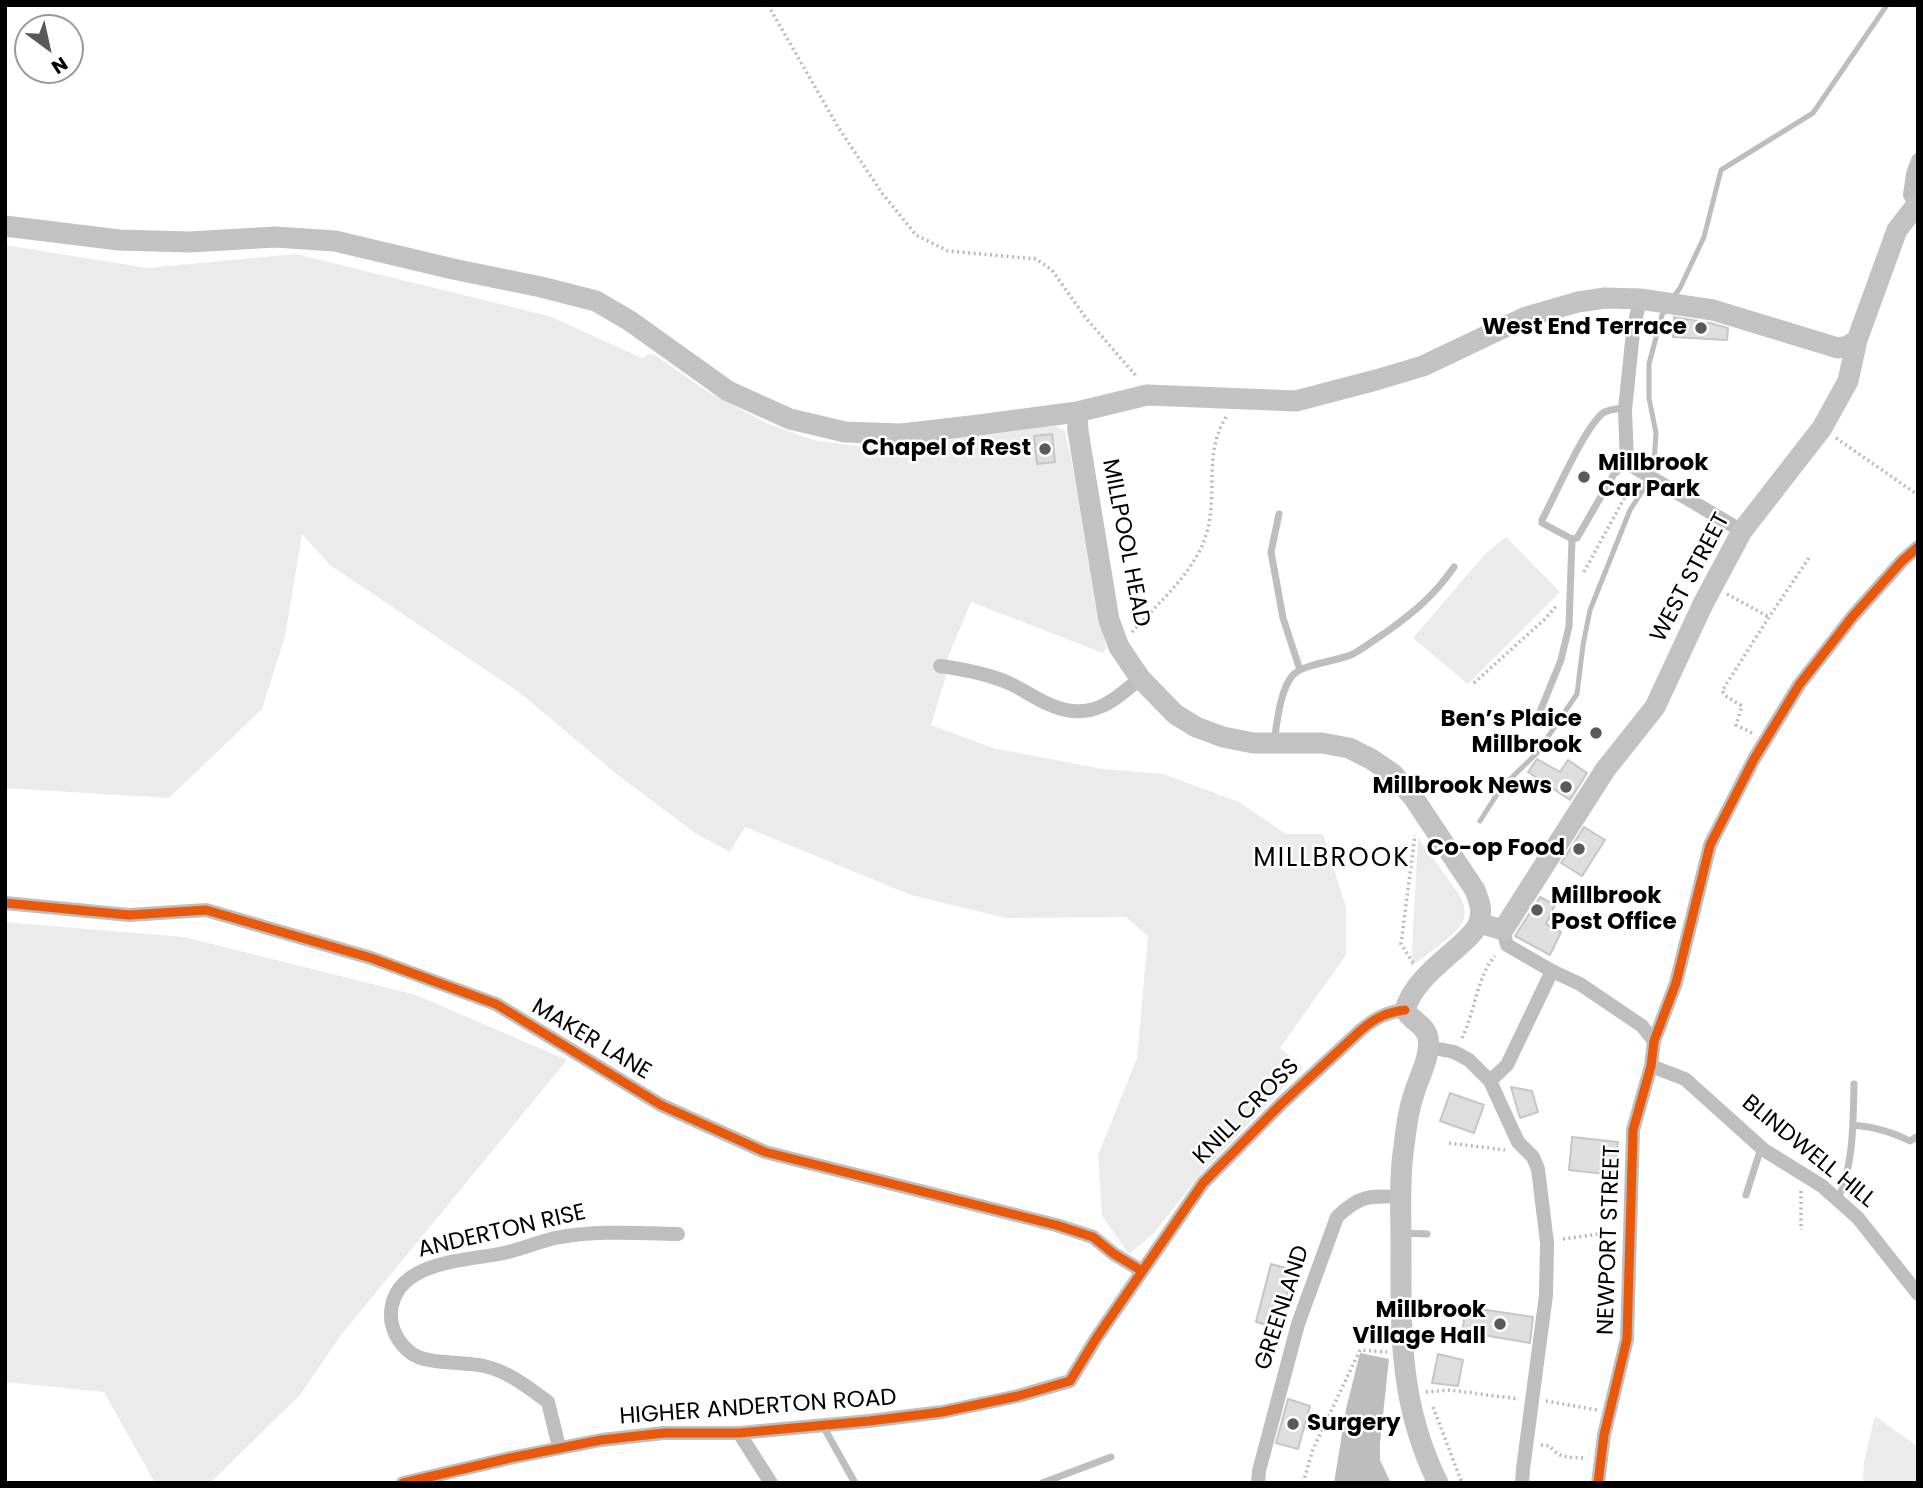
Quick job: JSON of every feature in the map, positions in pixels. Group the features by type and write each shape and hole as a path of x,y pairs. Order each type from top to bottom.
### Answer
{"street":[{"path":"1917,204 1910,195 1918,160"},
{"name":"WEST STREET","path":"1505,937 1605,770 1655,707 1703,604 1742,531 1822,428 1848,381 1857,340 1897,230 1917,204"},
{"path":"5,226 120,240 190,242 275,237 335,240 541,287 596,301 630,321 728,391 790,419 845,432 901,434 1077,412 1147,395 1296,401 1423,366 1526,317 1578,302 1605,298 1713,310 1838,348 1857,340"},
{"path":"1650,301 1633,332 1626,407 1633,466 1742,531"},
{"name":"MILLPOOL HEAD","path":"1077,412 1109,620 1119,647 1140,678 1175,714 1196,727 1223,737 1253,743 1322,743 1349,748 1371,759 1393,775 1413,797 1475,890 1481,906 1479,923"},
{"name":"NEWPORT STREET","path":"1598,1483 1604,1435 1627,1339 1633,1130 1651,1066 1654,1041 1676,983 1710,845 1754,759 1799,685 1853,616 1918,547"},
{"path":"940,666 1006,682 1052,706 1071,712 1091,710 1107,704 1140,678"},
{"name":"MAKER LANE","path":"5,902 129,915 206,910 371,958 496,1004 661,1104 765,1152 1056,1225 1093,1237 1142,1271"},
{"path":"1438,1483 1427,1462 1414,1425 1418,1393 1404,1371 1401,1233 1403,1148 1413,1096 1429,1047 1427,1033 1405,1010 1409,997 1426,977 1472,934 1479,923 1505,937 1552,971 1580,984 1627,1015 1642,1026 1654,1041"},
{"path":"1490,1081 1507,1065 1552,971"},
{"name":"KNILL CROSS","path":"1142,1271 1203,1183 1280,1105 1374,1020 1388,1012 1405,1010"},
{"path":"1429,1047 1454,1052 1469,1060 1490,1081 1518,1142 1533,1157 1538,1169 1547,1243 1546,1295 1522,1483"},
{"name":"BLINDWELL HILL","path":"1651,1066 1685,1079 1761,1147 1822,1186 1858,1218 1918,1294"},
{"name":"GREENLAND","path":"1258,1483 1298,1324 1337,1217 1351,1204 1368,1196 1401,1197"},
{"name":"ANDERTON RISE","path":"559,1447 548,1402 519,1380 485,1366 433,1360 412,1354 399,1340 391,1324 392,1306 401,1286 417,1272 448,1263 506,1253 556,1238 600,1233 678,1234"},
{"name":"HIGHER ANDERTON ROAD","path":"403,1483 444,1478 559,1447 664,1433 738,1433 823,1426 942,1412 1018,1396 1070,1381 1142,1271"},
{"path":"738,1433 771,1483"}],"lane":[{"path":"1626,407 1605,412 1596,421 1579,448 1542,523 1572,539 1577,538 1614,474 1633,466"},
{"path":"1279,514 1271,552 1283,618 1300,670"},
{"path":"1537,719 1561,660 1569,626 1572,539"},
{"path":"1274,744 1280,709 1294,673 1353,654 1368,645 1429,598 1454,567"},
{"path":"1838,1200 1845,1185 1853,1125 1854,1084"},
{"path":"1853,1125 1893,1132 1910,1141 1918,1136"},
{"path":"1746,1195 1761,1147"},
{"path":"1401,1233 1427,1234"},
{"path":"823,1426 855,1483"},
{"path":"1042,1483 1111,1457"}],"path":[{"path":"768,5 838,127 882,193 916,235 948,251 1036,259 1052,270 1085,317 1145,387 1147,395"},
{"path":"1119,647 1175,585 1196,559 1204,543 1209,524 1217,432 1241,400"},
{"path":"1851,449 1918,495"},
{"path":"1766,740 1736,725 1742,706 1727,697 1723,691 1811,555"},
{"path":"1745,604 1769,617"},
{"path":"1415,835 1401,944 1408,957 1426,977"},
{"path":"1454,1052 1468,1027 1487,965 1505,937"},
{"path":"1449,1143 1506,1151 1518,1142"},
{"path":"1801,1230 1801,1194 1806,1176"},
{"path":"1547,1243 1631,1230"},
{"path":"1303,1483 1313,1449 1360,1350 1403,1353"},
{"path":"1462,1483 1418,1393 1450,1390 1609,1412"},
{"path":"1526,1442 1550,1446 1555,1454 1561,1457 1601,1460"}],"shaded area":[{"path":"5,245 147,268 296,254 549,316 642,358 649,354 655,355 708,392 768,424 817,441 865,447 920,444 1055,426 1065,431 1090,547 1106,648 1103,653 971,602 948,657 945,679 931,725 993,748 1102,769 1163,774 1239,802 1286,834 1323,834 1346,907 1346,955 1280,1048 1303,1067 1202,1172 1153,1234 1129,1254 1102,1216 1098,1155 1137,1058 1148,936 1126,917 1006,918 911,895 745,827 730,852 695,833 619,776 520,693 330,565 302,534 285,636 262,709 169,798 5,788"},
{"path":"1506,537 1560,592 1468,684 1413,638 1485,554"},
{"path":"1418,837 1458,893 1465,915 1455,932 1411,967"},
{"path":"5,922 184,937 416,995 567,1060 341,1335 300,1395 210,1483 155,1483 104,1392 5,1382"},
{"path":"1360,1353 1389,1359 1380,1460 1391,1483 1334,1483 1346,1409"},
{"path":"1875,1416 1918,1447 1918,1483 1863,1483 1864,1462"}],"building":[{"name":"West End Terrace","path":"1674,317 1728,328 1727,340 1673,337"},
{"name":"Chapel of Rest","path":"1052,434 1055,462 1037,464 1034,436"},
{"name":"Millbrook News","path":"1537,759 1560,772 1568,760 1587,773 1570,800 1528,772"},
{"name":"Co-op Food","path":"1584,827 1605,840 1582,876 1561,863"},
{"path":"1540,897 1555,905 1546,924 1561,932 1550,955 1515,936"},
{"path":"1511,1087 1532,1091 1538,1112 1520,1118"},
{"path":"1450,1093 1484,1105 1474,1133 1440,1121"},
{"path":"1572,1137 1618,1142 1614,1175 1569,1170"},
{"path":"1271,1264 1293,1270 1278,1328 1256,1322"},
{"name":"Millbrook Village Hall","path":"1473,1308 1533,1317 1530,1343 1466,1332 1463,1327 1465,1312"},
{"path":"1438,1354 1463,1360 1458,1386 1432,1383"},
{"name":"Surgery","path":"1288,1399 1310,1406 1298,1449 1276,1443"}],"waterway":[{"path":"1672,299 1704,237 1721,170 1813,113 1887,5"},
{"path":"1480,821 1501,788 1537,753 1577,694 1590,610 1630,510 1643,490 1654,462 1656,433 1649,398 1649,364 1662,315 1667,308"}],"cycle path":[{"path":"1598,1483 1604,1435 1627,1339 1633,1130 1651,1066 1654,1041 1676,983 1710,845 1754,759 1799,685 1853,616 1918,547"},
{"path":"5,903 129,915 206,910 371,958 496,1004 661,1105 765,1152 1056,1225 1093,1237 1142,1271"},
{"path":"403,1483 601,1440 664,1433 739,1433 942,1412 1018,1396 1070,1381 1097,1337 1203,1183 1280,1105 1361,1030 1382,1016 1405,1010"}],"place":[{"name":"West End Terrace","path":"1701,328"},
{"name":"Chapel of Rest","path":"1045,449"},
{"name":"Millbrook Car Park","path":"1584,477"},
{"name":"Ben’s Plaice Millbrook","path":"1596,733"},
{"name":"Millbrook News","path":"1566,787"},
{"name":"Co-op Food","path":"1579,849"},
{"name":"Millbrook Post Office","path":"1537,910"},
{"name":"Millbrook Village Hall","path":"1500,1324"},
{"name":"Surgery","path":"1293,1424"}],"district":[{"name":"MILLBROOK","path":"1332,859"}]}
